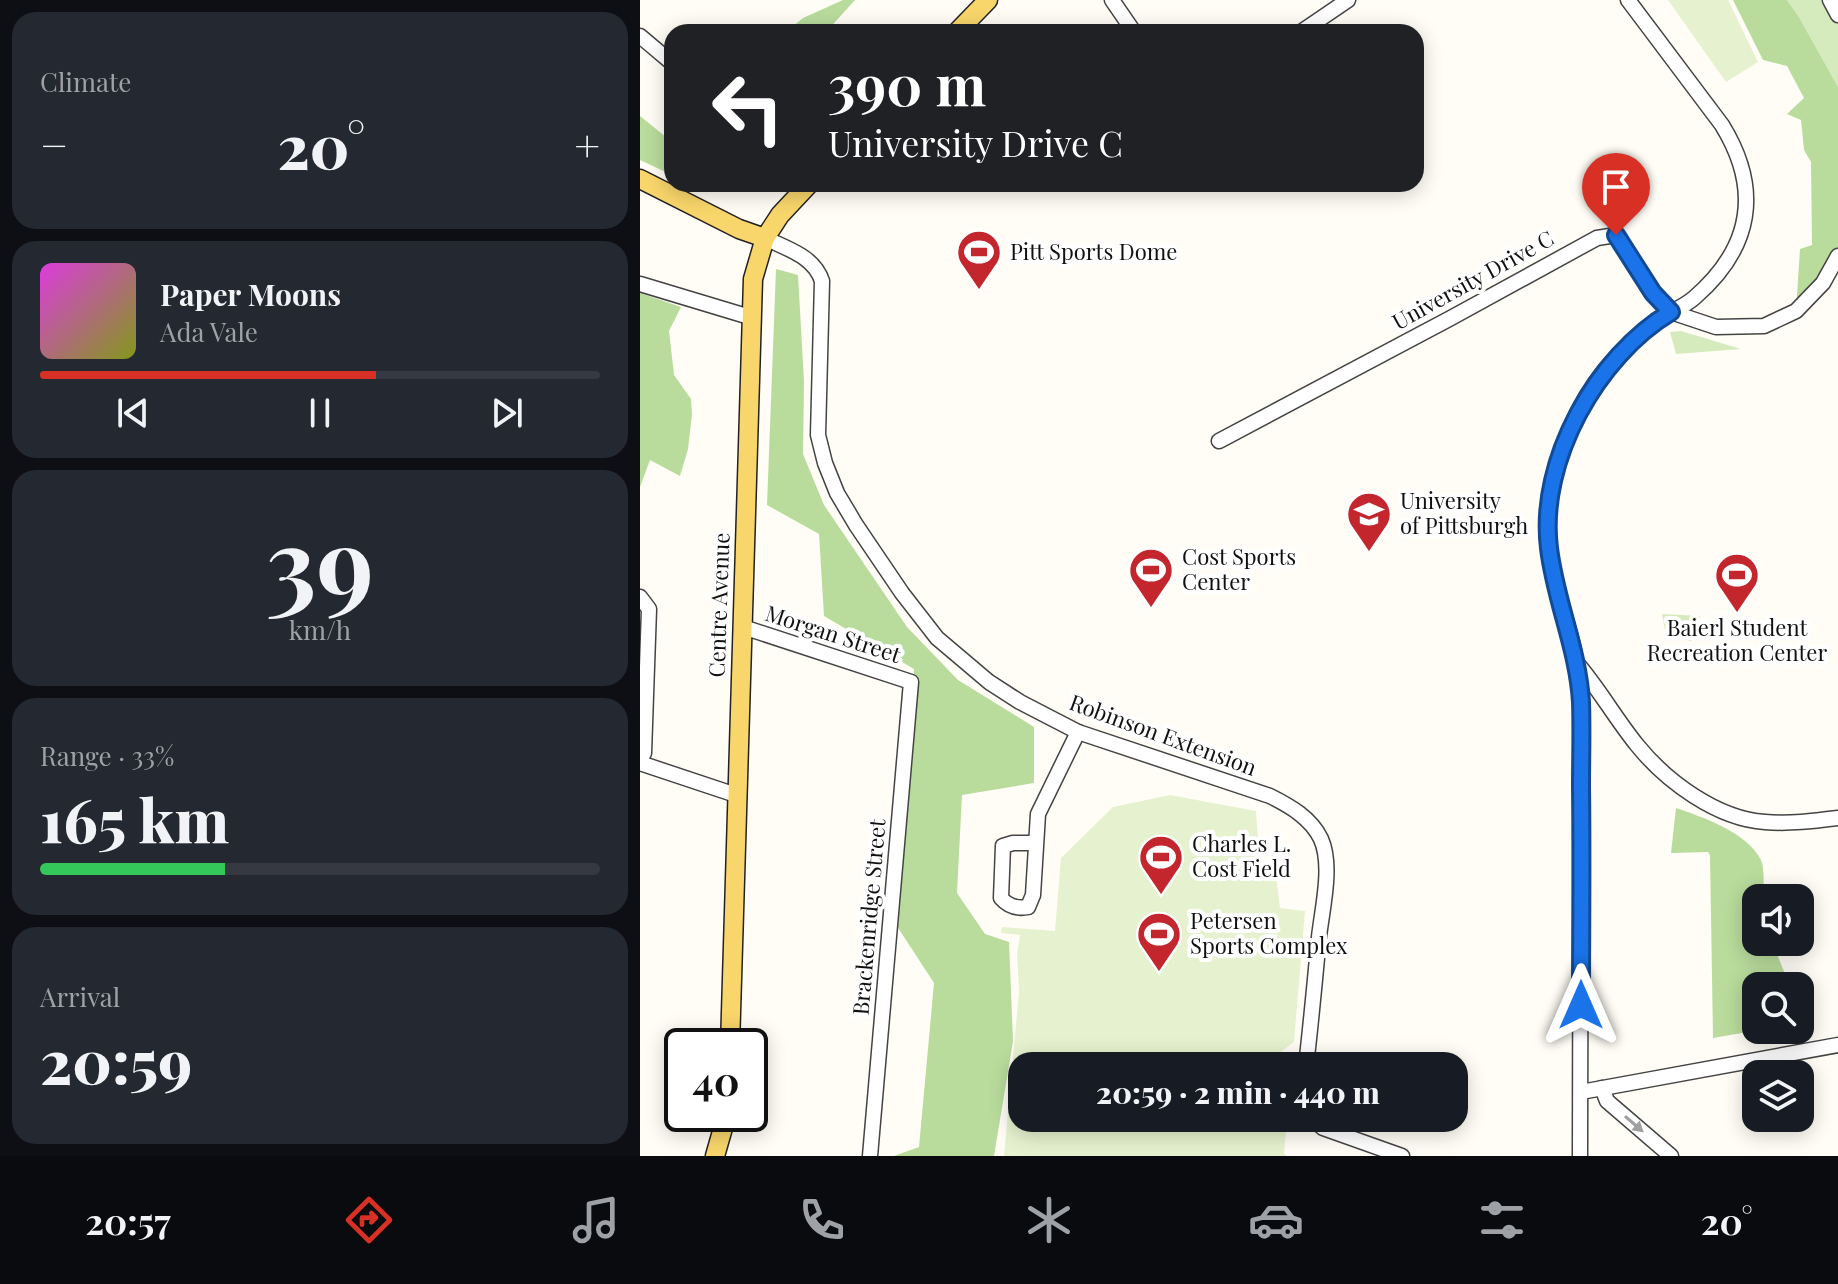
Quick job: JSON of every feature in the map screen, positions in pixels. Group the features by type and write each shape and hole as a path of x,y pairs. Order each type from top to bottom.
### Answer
{"main road":[{"path":"965,24 988,0"},
{"path":"640,179 664,191"},
{"path":"666,192 739,229 765,238"},
{"name":"Centre Avenue","path":"730,1028 753,279 765,238 780,215 802,192"},
{"path":"715,1156 722,1132"}],"street":[{"path":"1112,0 1128,24"},
{"path":"1313,24 1348,0"},
{"path":"1580,1156 1581,715 1573,646 1558,598 1549,548 1549,508 1558,466 1575,417 1600,376 1643,332 1692,300 1720,272 1743,228 1746,211 1744,174 1738,154 1722,125 1628,0"},
{"path":"1830,0 1838,15"},
{"path":"640,36 664,56"},
{"name":"University Drive C","path":"1219,441 1597,238 1616,235 1653,293 1671,312"},
{"name":"Robinson Extension","path":"765,238 799,254 818,270 822,281 818,435 825,463 837,493 850,514 902,593 937,638 989,682 1020,702 1078,732 1270,796 1303,816 1321,838 1325,853 1325,888 1307,1052"},
{"path":"1671,312 1716,327 1764,326 1796,311 1823,283 1838,256"},
{"path":"640,284 753,318"},
{"path":"645,603 644,753 640,761 736,795"},
{"name":"Morgan Street","path":"743,627 911,682"},
{"path":"1575,661 1652,763 1679,786 1710,805 1763,822 1838,818"},
{"name":"Brackenridge Street","path":"870,1156 911,682"},
{"path":"1036,843 1003,846 1001,898 1008,905 1024,908 1030,903 1033,895 1038,814 1078,732"},
{"path":"1581,1092 1838,1045"},
{"path":"1602,1088 1607,1101 1671,1156"},
{"path":"1334,1132 1402,1156"}],"green space":[{"path":"843,0 855,0 833,24 796,24"},
{"path":"1668,0 1728,0 1758,62 1726,82"},
{"path":"1733,0 1787,0 1838,87 1838,256 1796,311 1800,249 1812,245 1811,162 1804,150 1801,120 1787,114 1804,98 1787,66 1763,60"},
{"path":"1787,0 1838,0 1838,87 1799,17"},
{"path":"640,116 664,136 664,171 640,160"},
{"path":"776,269 798,275 804,381 803,454 824,505 907,627 958,680 1034,727 1034,783 962,795 957,893 985,934 1009,942 1013,1041 1011,1052 1008,1052 1008,1071 994,1156 894,1156 919,1147 934,983 893,920 907,812 914,669 824,616 819,534 767,505"},
{"path":"640,293 681,307 669,331 674,375 691,399 692,414 688,449 680,476 650,460 640,487"},
{"path":"1681,331 1741,349 1676,354 1670,332"},
{"path":"1662,614 1700,616 1691,641 1666,635"},
{"name":"Charles L. Cost Field","path":"1170,795 1256,811 1260,868 1275,867 1280,908 1305,911 1294,1042 1280,1052 1014,1052 1020,935 1001,933 1002,927 1055,931 1061,858 1113,807"},
{"path":"1676,808 1736,834 1755,850 1761,860 1763,884 1742,884 1742,956 1778,956 1784,972 1742,972 1742,1033 1713,1038 1710,855 1708,852 1671,853"},
{"name":"Charles L. Cost Field","path":"1008,1112 1008,1132 1286,1132 1284,1154 1287,1156 1004,1156"}],"place":[{"name":"Pitt Sports Dome","path":"979,291"},
{"name":"University of Pittsburgh","path":"1369,553"},
{"name":"Cost Sports Center","path":"1151,609"},
{"name":"Baierl Student Recreation Center","path":"1737,614"},
{"name":"Charles L. Cost Field","path":"1161,896"},
{"name":"Petersen Sports Complex","path":"1159,973"}],"route":[{"path":"1581,1005 1581,700 1573,646 1558,598 1549,548 1549,508 1564,445 1586,398 1619,354 1671,312 1653,293 1616,235"}]}
